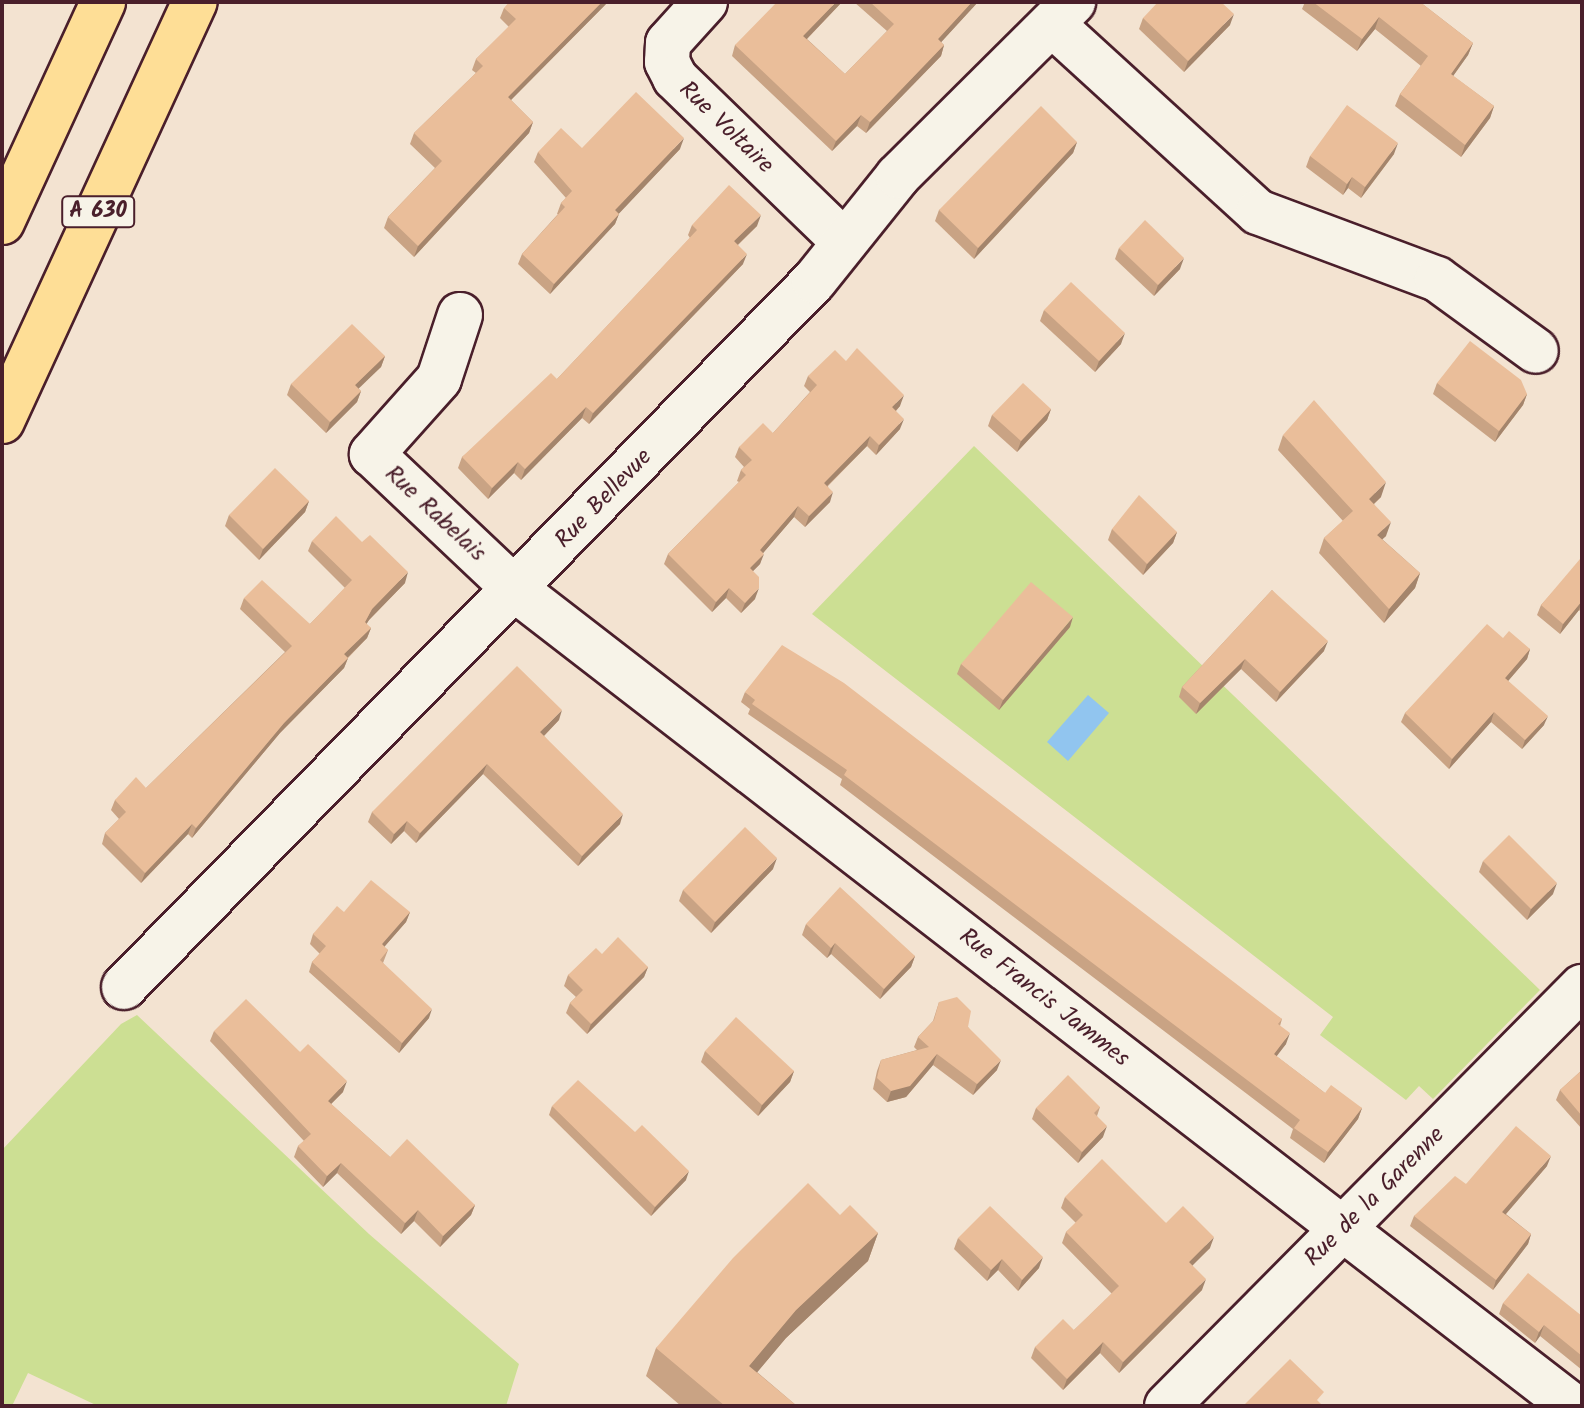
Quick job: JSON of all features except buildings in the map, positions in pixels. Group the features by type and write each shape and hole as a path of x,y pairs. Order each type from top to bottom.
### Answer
{"highway":[{"path":"2,222 103,2"},
{"name":"A 630","path":"2,421 195,2"}],"street":[{"name":"Rue Voltaire","path":"705,2 668,43 667,62 675,78 844,242"},
{"name":"Rue Bellevue","path":"124,987 516,590 814,281 898,176 1063,13"},
{"path":"1063,13 1258,212 1437,279 1536,351"},
{"name":"Rue Rabelais","path":"460,315 439,379 372,454 516,590"},
{"name":"Rue Francis Jammes","path":"516,590 1572,1406"},
{"name":"Rue de la Garenne","path":"1167,1406 1582,987"}],"green space":[{"path":"974,446 1540,990 1433,1099 1419,1086 1406,1100 1320,1035 1333,1017 812,614"},
{"path":"137,1015 369,1234 519,1364 506,1406 98,1406 28,1373 12,1406 2,1406 2,1150 121,1024"}],"water":[{"path":"1088,695 1109,713 1068,761 1047,742"}]}
